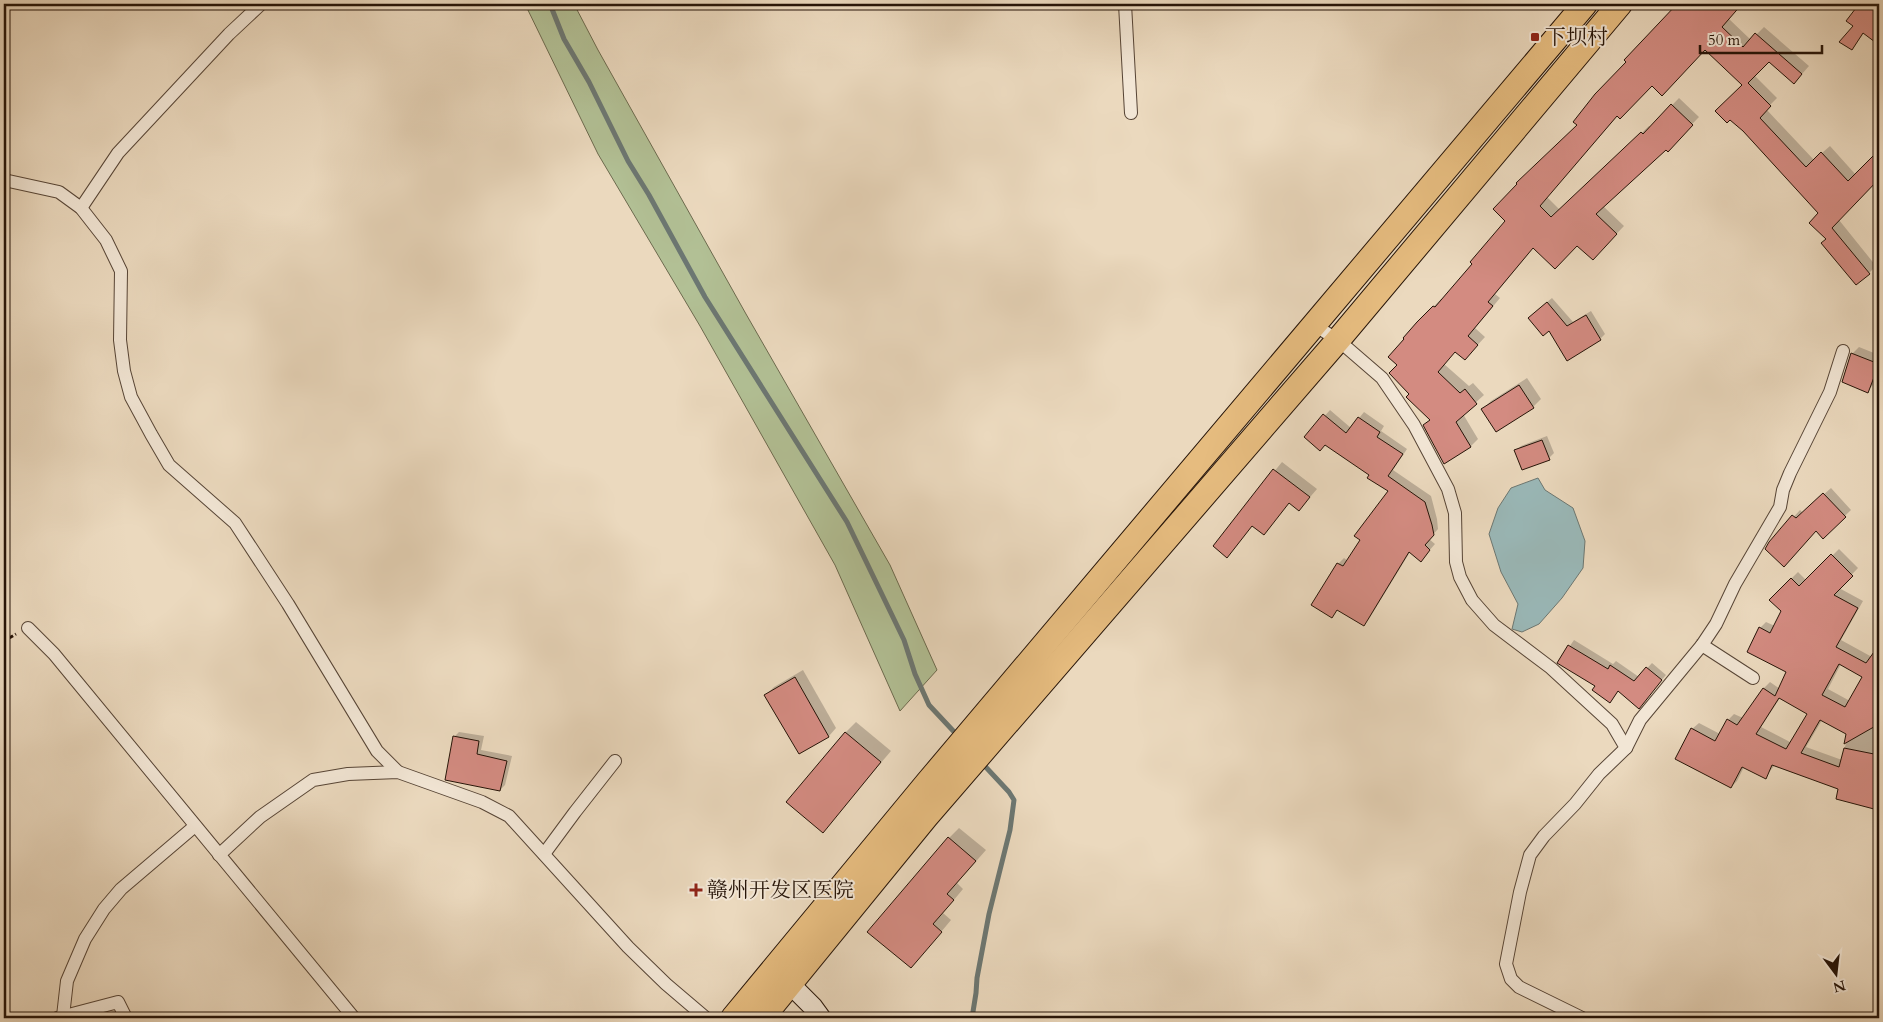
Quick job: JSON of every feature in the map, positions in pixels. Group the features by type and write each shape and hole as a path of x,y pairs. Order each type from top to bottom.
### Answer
{"highway":[{"path":"733,1018 918,811 1003,711 1314,325 1584,4"},
{"path":"1003,711 1338,340 1620,4"},
{"path":"762,1018 790,984 918,811"}],"street":[{"path":"81,208 118,153 222,42 261,4"},
{"path":"1125,4 1132,113"},
{"path":"4,180 59,192 81,208 106,240 121,271 120,340 124,371 131,397 151,434 169,464 235,523 288,604 377,751 398,772"},
{"path":"1314,325 1338,340 1382,378 1414,425 1448,489 1455,513 1456,562 1460,577 1472,600 1494,625 1551,668 1612,724 1626,748"},
{"path":"1582,1018 1519,987 1511,979 1506,964 1520,892 1530,855 1544,836 1575,804 1599,774 1626,748 1640,720 1702,645 1716,624 1735,584 1780,507 1790,473 1830,392 1843,352"},
{"path":"28,628 54,654 354,1018"},
{"path":"1702,645 1753,678"},
{"path":"544,854 574,812 615,761"},
{"path":"219,855 260,817 313,780 348,774 398,772 482,802 509,816 628,947 666,984 706,1018"},
{"path":"126,1018 118,1002 60,1017 67,980 85,939 104,909 121,889 195,826"},
{"path":"790,984 813,1006 821,1018"}],"green space":[{"path":"525,4 574,4 746,314 890,565 937,670 900,711 835,565 700,326 598,154"}],"water":[{"path":"1538,478 1545,490 1573,508 1585,541 1583,568 1562,598 1539,624 1522,632 1512,629 1518,604 1501,572 1489,534 1498,508 1511,488"}],"building":[{"path":"1677,4 1742,4 1722,27 1743,47 1755,33 1802,74 1794,84 1769,62 1748,83 1771,106 1760,118 1806,167 1821,152 1848,181 1873,156 1879,162 1879,179 1832,228 1870,274 1856,285 1821,243 1826,239 1809,223 1818,213 1743,131 1730,120 1727,123 1715,111 1742,85 1705,50 1662,96 1652,86 1620,119 1617,116 1540,206 1551,217 1641,132 1643,134 1671,104 1693,125 1668,152 1666,150 1596,214 1617,234 1593,260 1577,246 1555,269 1533,248 1488,302 1493,306 1468,336 1478,345 1465,360 1455,352 1438,372 1460,393 1465,389 1477,404 1456,422 1471,447 1444,464 1423,425 1430,420 1406,397 1409,394 1389,373 1397,365 1388,357 1417,322 1433,306 1435,307 1472,264 1470,262 1505,221 1493,209 1516,183 1577,125 1573,122 1595,94"},
{"path":"1859,4 1879,4 1879,45 1863,33 1852,50 1839,42 1853,26 1846,21"},
{"path":"1547,302 1567,326 1586,315 1601,340 1567,361 1549,331 1543,336 1528,318"},
{"path":"1851,353 1879,364 1868,393 1842,382"},
{"path":"1519,385 1534,408 1496,432 1481,409"},
{"path":"1323,414 1346,433 1358,417 1380,432 1377,437 1403,454 1388,476 1425,502 1434,535 1425,545 1430,550 1421,562 1409,552 1364,626 1337,610 1332,618 1311,605 1337,563 1343,566 1360,540 1354,536 1388,491 1367,478 1369,475 1325,445 1320,451 1304,437"},
{"path":"1542,440 1550,460 1522,470 1514,450"},
{"path":"1273,469 1310,497 1299,511 1289,503 1264,535 1252,526 1227,558 1213,546"},
{"path":"1823,493 1846,517 1823,539 1816,531 1784,567 1765,549 1792,515 1796,518"},
{"path":"1831,554 1853,576 1834,595 1858,608 1836,647 1866,663 1879,645 1879,724 1844,744 1846,734 1820,720 1801,753 1839,767 1844,748 1879,755 1879,790 1874,809 1836,799 1838,789 1772,765 1766,779 1742,767 1731,788 1675,759 1691,728 1715,741 1727,719 1737,725 1763,688 1775,696 1786,672 1747,652 1759,627 1770,633 1781,611 1769,600 1791,578 1799,586","holes":["1839,664 1862,677 1845,707 1822,695","1779,698 1807,714 1786,749 1756,734"]},
{"path":"1568,645 1608,669 1610,665 1634,681 1646,667 1662,680 1639,709 1618,691 1610,703 1592,690 1595,686 1557,663"},
{"path":"795,677 829,737 799,754 764,695"},
{"path":"845,732 881,762 823,833 786,802"},
{"path":"453,736 479,741 477,754 507,761 500,791 445,780"},
{"path":"948,837 976,861 947,894 954,900 933,924 942,932 911,968 867,932"}],"waterway":[{"path":"550,4 564,39 589,82 628,161 649,195 705,297 847,522 904,640 915,674 929,705 958,736"},
{"path":"972,1018 977,978 989,914 1010,830 1014,800 982,763"}],"place":[{"name":"下坝村","path":"1535,37"},
{"name":"赣州开发区医院","path":"696,890"}]}
